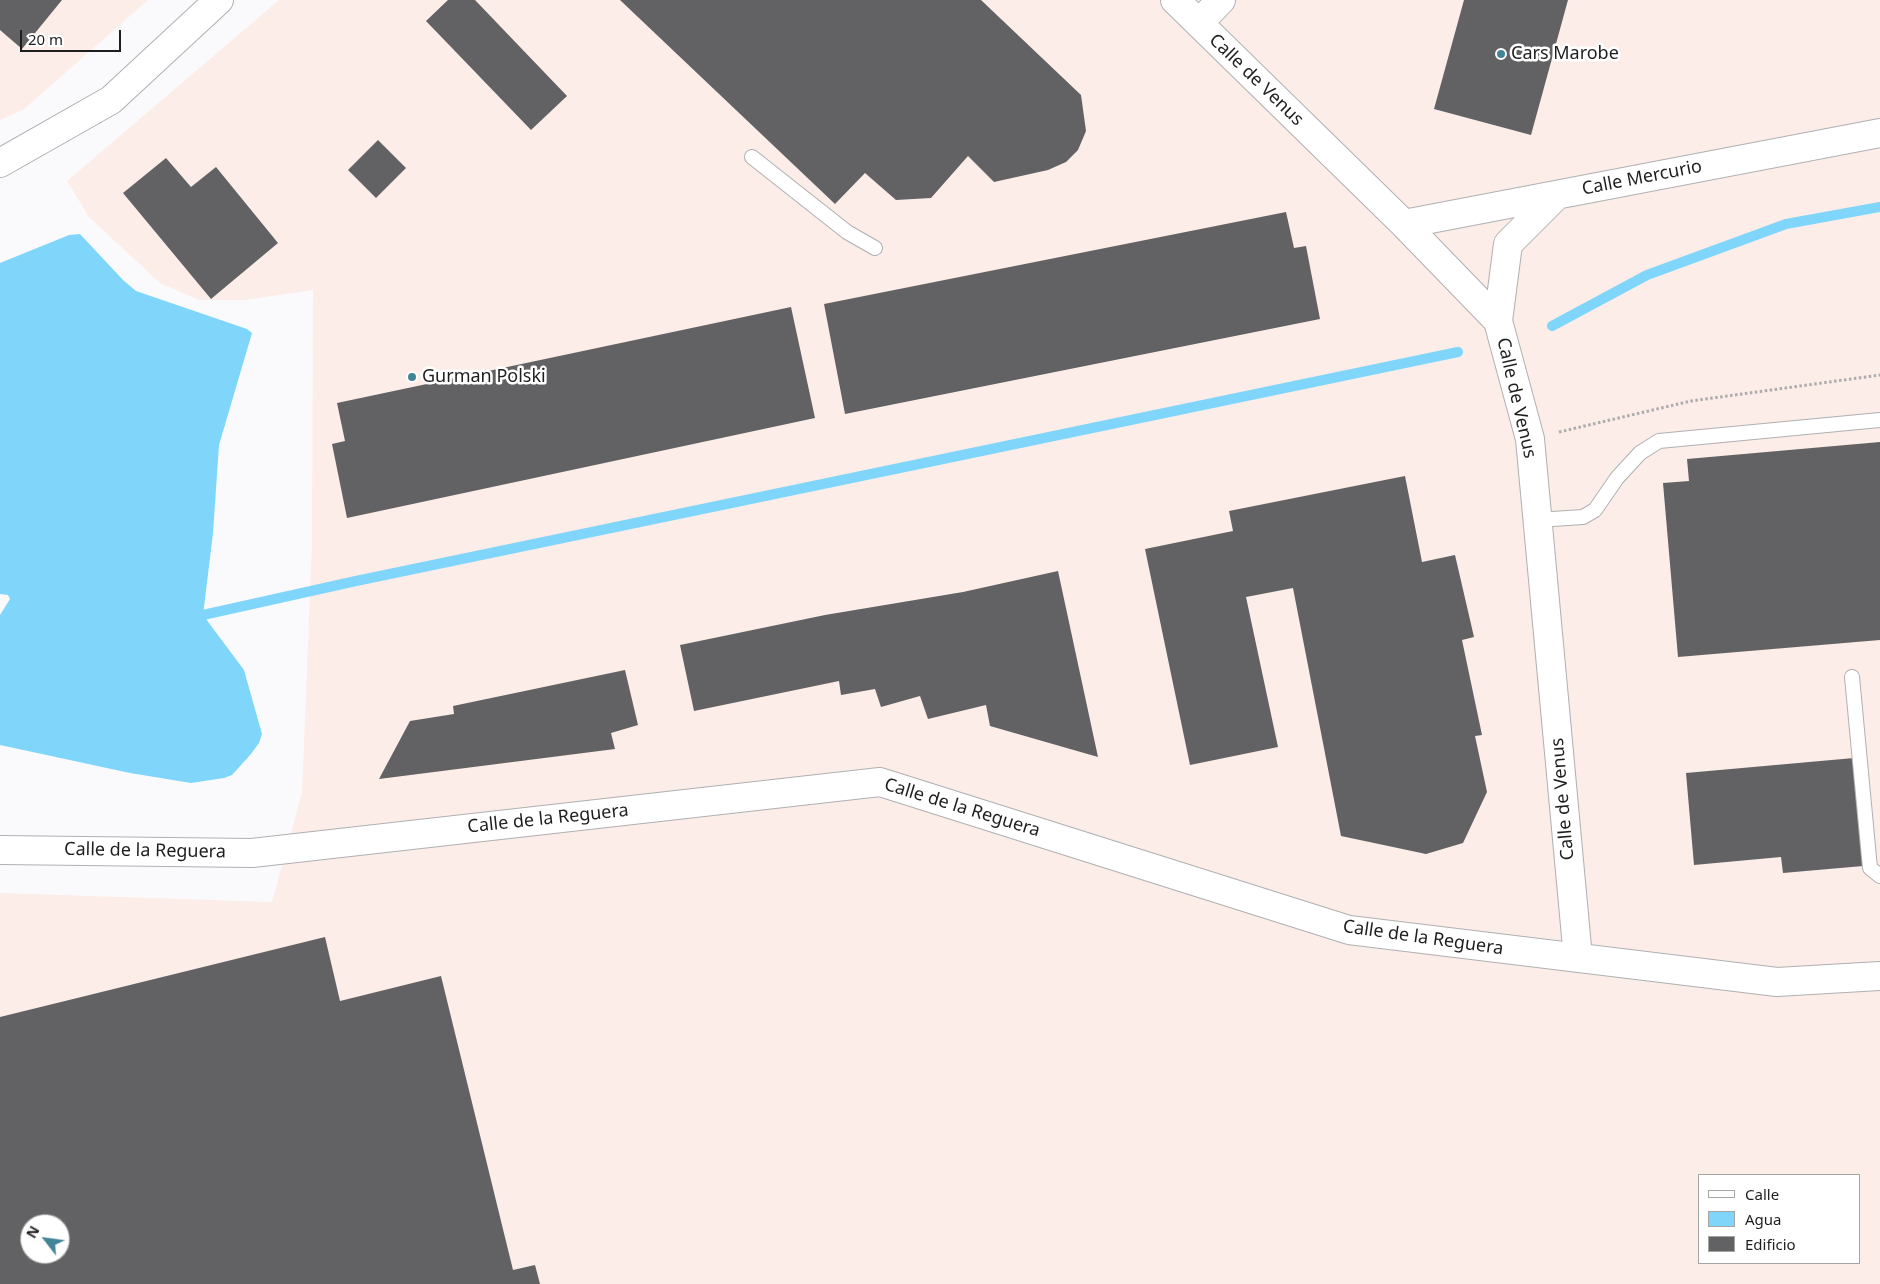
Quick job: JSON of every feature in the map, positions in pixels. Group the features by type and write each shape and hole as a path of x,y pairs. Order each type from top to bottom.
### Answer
{"street":[{"path":"0,163 111,100 219,0"},
{"name":"Calle de Venus","path":"1175,0 1404,224 1498,321 1530,438 1578,958"},
{"path":"1198,23 1221,0"},
{"name":"Calle Mercurio","path":"1404,224 1880,133"},
{"path":"1498,321 1508,244 1557,195"},
{"name":"Calle de la Reguera","path":"0,850 252,853 880,782 1349,930 1777,982 1880,976"}],"lane":[{"path":"752,158 847,232 875,248"},
{"path":"1537,520 1583,517 1595,510 1617,478 1640,453 1659,441 1880,420"},
{"path":"1852,677 1870,868 1880,876"}],"path":[{"path":"1530,438 1691,401 1880,375"}],"shaded area":[{"path":"0,0 148,0 23,110 0,120"},
{"path":"279,0 1880,0 1880,1284 0,1284 0,893 272,902 302,793 312,543 313,290 245,300 199,300 160,283 89,217 67,181"}],"water":[{"path":"80,234 123,280 136,291 247,329 252,333 219,445 213,533 203,615 244,670 262,734 259,743 251,754 232,775 224,778 191,783 130,773 0,745 0,615 10,599 8,595 0,594 0,263 69,235"}],"building":[{"path":"0,0 62,0 22,49 0,30"},
{"path":"448,0 475,0 567,96 531,130 426,21"},
{"path":"620,0 981,0 1081,95 1086,131 1078,150 1066,162 1048,170 994,182 968,156 931,198 896,200 865,173 835,204"},
{"name":"Cars Marobe","path":"1464,0 1568,0 1531,135 1434,109"},
{"path":"378,140 406,168 376,198 348,170"},
{"path":"166,158 191,187 216,167 278,243 211,299 123,193"},
{"path":"1286,212 1294,248 1306,246 1320,319 845,414 824,304"},
{"path":"791,307 815,418 347,518 332,444 345,441 337,403"},
{"path":"1880,442 1880,640 1678,657 1663,483 1689,481 1687,459"},
{"path":"1405,476 1422,562 1455,555 1474,637 1462,640 1482,735 1475,736 1487,792 1463,843 1426,854 1341,836 1293,588 1246,597 1278,747 1190,765 1145,549 1233,531 1229,511"},
{"path":"1058,571 1098,757 990,726 986,705 928,719 920,696 881,707 875,689 841,695 839,681 694,711 680,645 825,615 963,592"},
{"path":"625,670 638,725 611,733 615,749 379,779 410,721 454,714 453,706"},
{"path":"1854,758 1863,866 1783,873 1781,857 1694,865 1686,773"},
{"path":"325,937 340,1001 441,976 513,1270 535,1265 540,1284 0,1284 0,1017"}],"waterway":[{"path":"1552,326 1647,275 1786,224 1880,207"},
{"path":"190,611 203,615 356,581 1458,352"}],"place":[{"name":"Cars Marobe","path":"1501,54"},
{"name":"Gurman Polski","path":"412,377"}]}
